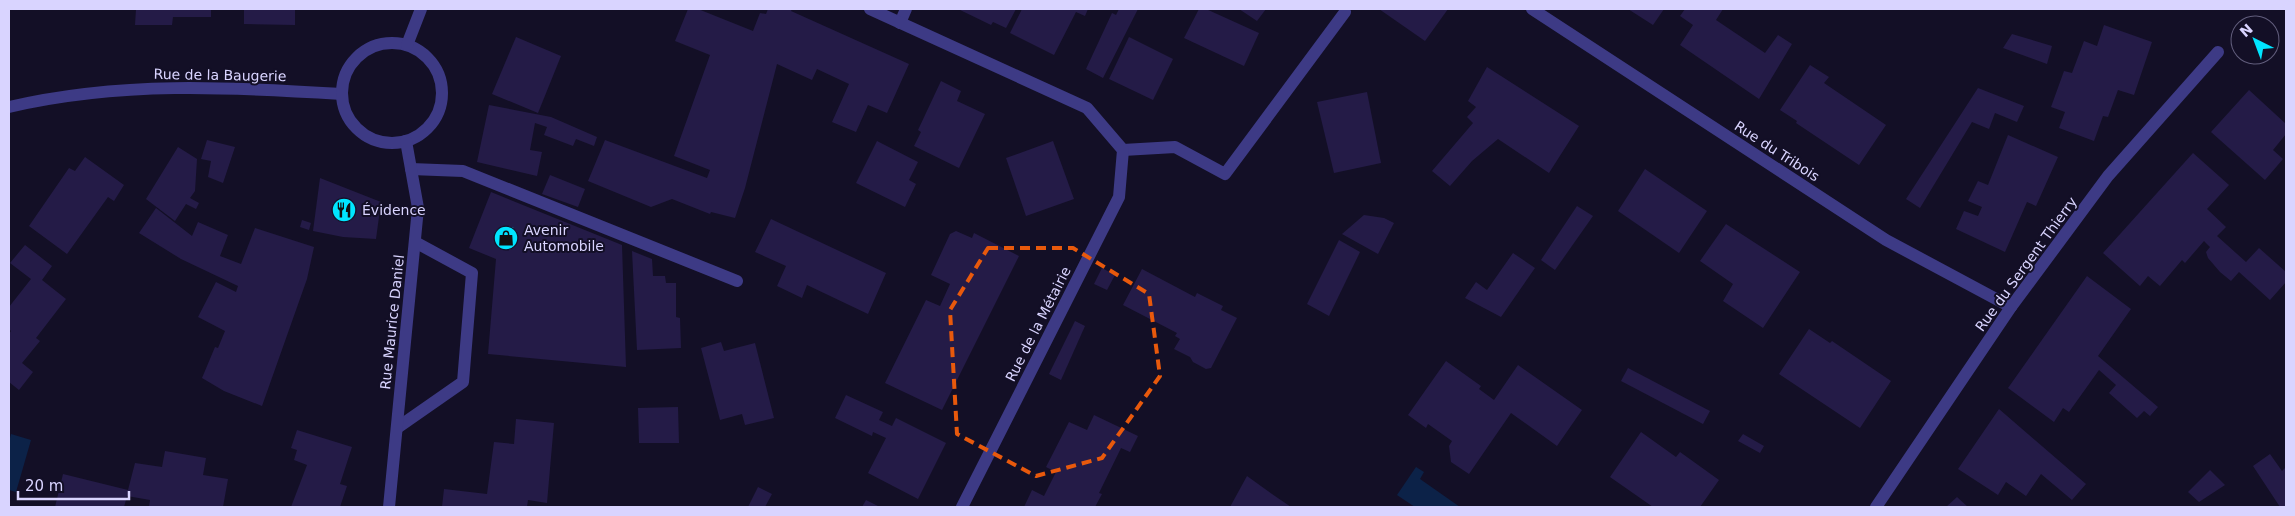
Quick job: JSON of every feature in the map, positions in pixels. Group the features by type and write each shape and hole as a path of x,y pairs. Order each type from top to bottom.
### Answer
{"street":[{"path":"407,46 421,9"},
{"path":"870,9 1087,108 1123,150 1175,147 1225,174 1345,12"},
{"path":"900,23 906,9"},
{"name":"Rue du Tribois","path":"1532,9 1886,240 2011,307"},
{"path":"395,43 407,46 421,53 432,63 440,78 442,94 439,110 432,124 421,134 406,141 385,143 364,135 355,127 346,114 342,94 347,72 363,53 380,45 395,43"},
{"name":"Rue du Sergent Thierry","path":"1876,507 2011,307 2108,176 2218,52"},
{"name":"Rue de la Baugerie","path":"9,107 95,91 181,86 342,94"},
{"name":"Rue Maurice Daniel","path":"389,507 418,208 406,141"},
{"name":"Rue de la Métairie","path":"962,507 1120,197 1123,150"},
{"path":"411,169 463,171 738,281"},
{"path":"396,428 463,382 472,273 415,242"}],"highlighted area":[{"path":"988,248 1073,248 1149,294 1160,376 1102,458 1036,476 957,434 950,310"}],"water":[{"path":"11,434 31,440 16,492 9,490 9,442"},
{"path":"1416,467 1424,472 1420,479 1460,507 1415,507 1397,495"}],"building":[{"path":"136,9 211,9 211,17 173,17 172,25 135,25"},
{"path":"244,9 295,9 295,25 244,24"},
{"path":"688,9 698,9 753,31 760,13 766,14 768,9 792,9 791,11 909,64 887,113 868,105 856,132 832,122 849,84 817,69 812,80 777,64 745,188 735,218 711,212 710,214 672,199 651,207 588,181 605,140 707,178 710,170 674,156 710,55 675,41"},
{"path":"958,9 1016,9 1006,28 993,22 991,25"},
{"path":"1022,9 1088,9 1085,16 1076,12 1054,55 1010,33"},
{"path":"1119,9 1138,9 1103,78 1086,69 1112,13 1116,15"},
{"path":"1199,9 1206,9 1259,33 1244,66 1184,38"},
{"path":"1239,9 1266,9 1257,21"},
{"path":"1379,9 1448,9 1425,41"},
{"path":"1628,9 1664,9 1653,25"},
{"path":"1685,9 1723,9 1716,20 1765,53 1778,35 1792,44 1759,99 1680,45 1693,25 1680,16"},
{"path":"2104,25 2152,42 2134,95 2118,90 2108,117 2103,116 2094,141 2059,128 2065,112 2051,107 2064,71 2072,73 2084,41 2097,46"},
{"path":"2012,34 2052,46 2047,64 2003,48"},
{"path":"516,37 561,56 538,113 492,94"},
{"path":"1129,37 1173,59 1153,100 1109,79"},
{"path":"1810,65 1829,77 1824,83 1886,125 1859,165 1796,123 1797,121 1780,110"},
{"path":"1487,67 1579,126 1549,173 1498,139 1472,161 1450,186 1432,171 1473,123 1467,117 1476,107 1468,101"},
{"path":"941,81 961,91 957,101 985,114 959,168 914,146 921,132 918,130"},
{"path":"1978,88 2024,106 2017,122 1995,113 1989,129 1972,122 1920,208 1906,199"},
{"path":"2249,90 2286,124 2286,134 2273,150 2283,159 2265,180 2211,132"},
{"path":"1367,92 1381,163 1334,173 1317,102"},
{"path":"489,105 551,117 597,137 594,146 576,139 573,146 544,135 547,127 535,123 530,150 542,152 537,176 477,162"},
{"path":"2008,135 2058,157 2036,206 2027,202 2005,252 1956,229 1964,211 1978,216 1982,207 1968,201 1978,181 1988,185"},
{"path":"207,140 235,147 223,183 208,177 211,161 201,159"},
{"path":"877,141 918,162 909,180 916,184 905,207 856,183"},
{"path":"1053,141 1074,199 1026,216 1006,158"},
{"path":"178,147 197,159 195,191 190,198 199,203 196,209 186,204 175,221 146,199"},
{"path":"2193,153 2229,185 2207,209 2226,227 2217,236 2246,262 2259,248 2286,272 2286,282 2270,300 2239,272 2231,281 2220,272 2208,258 2206,252 2210,247 2204,241 2185,263 2182,260 2160,286 2148,276 2140,286 2103,253"},
{"path":"85,157 124,185 114,201 108,197 67,254 29,226 69,168 75,171"},
{"path":"1645,169 1707,211 1679,253 1618,211"},
{"path":"550,175 585,189 578,207 542,194"},
{"path":"320,178 381,202 376,239 343,237 313,231"},
{"path":"491,192 622,245 626,367 488,354 496,259 469,248"},
{"path":"1577,206 1593,216 1555,270 1541,260"},
{"path":"156,208 192,236 198,222 228,235 220,256 241,264 255,228 314,247 307,279 262,406 224,391 202,378 215,347 218,348 225,331 198,317 216,282 236,292 238,286 181,259 139,233"},
{"path":"1364,215 1384,218 1394,223 1378,254 1342,234"},
{"path":"771,219 886,273 868,314 807,285 802,298 777,286 786,266 755,252"},
{"path":"302,220 311,223 309,230 300,227"},
{"path":"1726,224 1800,272 1763,328 1723,301 1733,284 1700,261"},
{"path":"956,231 972,238 974,233 1019,256 942,410 885,383 926,300 940,306 950,284 931,275 950,234"},
{"path":"1339,240 1360,252 1329,316 1307,304"},
{"path":"25,245 52,266 42,280 66,299 36,338 40,341 22,363 33,372 19,390 9,382 9,334 11,331 9,329 9,307 31,279 10,263"},
{"path":"632,251 652,259 653,276 665,276 666,283 676,283 676,317 680,318 681,348 637,350"},
{"path":"1513,253 1535,268 1501,317 1465,298 1476,282 1487,290"},
{"path":"1102,268 1115,275 1107,290 1094,284"},
{"path":"1142,269 1195,297 1197,293 1223,306 1221,310 1237,318 1211,368 1206,369 1193,362 1190,357 1174,349 1180,339 1175,336 1177,333 1123,305"},
{"path":"2087,276 2131,309 2098,356 2158,407 2150,416 2144,411 2137,418 2109,393 2116,385 2099,370 2069,412 2063,408 2054,422 2008,388"},
{"path":"1075,321 1085,326 1061,380 1049,374"},
{"path":"1809,329 1830,343 1832,341 1891,381 1860,428 1779,374"},
{"path":"721,342 724,351 755,343 774,418 745,425 742,414 720,420 701,348"},
{"path":"1446,361 1481,386 1479,389 1494,400 1518,365 1582,410 1557,446 1511,413 1469,474 1451,462 1449,446 1452,441 1428,424 1426,428 1408,415"},
{"path":"1628,368 1710,411 1703,424 1621,381"},
{"path":"846,395 883,412 879,420 892,426 896,418 946,443 918,499 868,473 886,438 873,432 872,436 835,418"},
{"path":"678,407 679,443 639,443 638,408"},
{"path":"1999,409 2086,484 2072,500 2041,474 2026,496 2006,482 1998,495 1958,469"},
{"path":"1094,415 1138,436 1130,452 1121,448 1099,493 1102,494 1095,507 1024,507 1032,490 1044,496 1056,472 1046,467 1069,422 1087,430"},
{"path":"516,419 554,423 547,503 528,500 527,507 442,507 444,489 487,494 494,442 514,444"},
{"path":"297,430 352,447 340,484 347,486 340,507 291,507 307,465 294,460 297,450 291,448"},
{"path":"1641,432 1676,457 1680,452 1719,480 1700,507 1653,507 1610,477"},
{"path":"1743,434 1764,446 1760,453 1738,441"},
{"path":"165,451 206,458 203,475 228,479 223,507 149,507 150,500 127,496 124,507 55,507 63,474 128,490 135,463 162,467"},
{"path":"2270,454 2282,471 2286,467 2286,507 2280,507 2253,466"},
{"path":"2210,470 2225,485 2199,502 2188,492"},
{"path":"1247,476 1272,494 1291,507 1230,507"},
{"path":"758,487 772,494 765,507 748,507"},
{"path":"1957,497 1968,507 1946,507"},
{"path":"866,500 880,507 862,507"}],"place":[{"name":"Évidence","path":"344,210"},
{"name":"Avenir Automobile","path":"506,238"}]}
